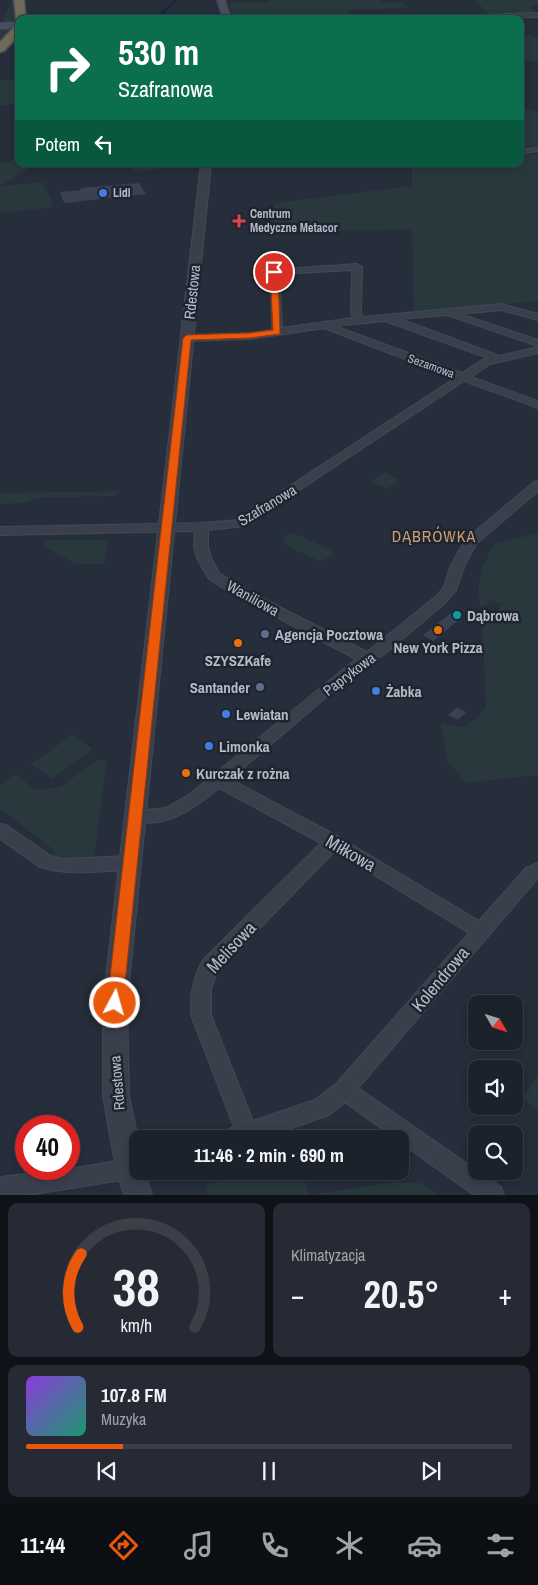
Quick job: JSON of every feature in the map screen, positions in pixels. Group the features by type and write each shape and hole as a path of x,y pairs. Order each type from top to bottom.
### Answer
{"highway":[{"path":"19,0 21,15"},
{"path":"0,48 15,31"}],"main road":[{"path":"221,0 222,10 226,15"},
{"path":"218,15 222,10"}],"street":[{"path":"524,15 538,15"},
{"path":"524,151 538,149"},
{"name":"Rdestowa","path":"129,1149 116,1096 115,1003 206,167"},
{"path":"277,332 274,272 358,267 356,312 359,320"},
{"path":"187,338 250,336 359,320 506,307 538,317"},
{"path":"445,312 538,343"},
{"path":"385,318 497,358"},
{"name":"Sezamowa","path":"325,324 330,328 538,405"},
{"name":"Szafranowa","path":"0,531 233,525 250,518 486,362 538,350"},
{"name":"Paprykowa","path":"136,816 162,816 176,812 219,780 366,658 378,652 439,602 449,590 458,565 471,542 535,490"},
{"name":"Waniliowa","path":"202,527 201,547 204,558 214,576 236,590 366,658"},
{"name":"Miłkowa","path":"219,780 333,842 481,931"},
{"path":"0,830 46,862 62,866 130,863"},
{"name":"Melisowa","path":"237,1130 201,1015 199,994 203,977 210,966 333,842"},
{"name":"Kolendrowa","path":"257,1130 322,1108 344,1090 481,931 532,874 538,870"},
{"path":"344,1090 493,1195"},
{"path":"0,1188 129,1170"},
{"name":"Rdestowa","path":"136,1180 138,1195"}],"shaded area":[{"path":"12,0 17,0 18,15 15,15 15,25 6,28 14,29 0,46 0,27"},
{"path":"269,0 380,0 383,2 403,2 408,8 348,10 350,15 232,15 230,11 236,10 230,9 230,3 269,2"},
{"path":"475,0 538,0 538,5 529,6 538,14 490,15"},
{"path":"524,35 531,35 538,38 538,61 525,61"},
{"path":"0,80 15,80 15,104 0,106"},
{"path":"524,109 538,112 538,145 524,147"},
{"path":"538,154 538,301 414,313 412,230 266,231 275,203 412,186 412,167 524,167 524,155"},
{"path":"15,161 15,167 30,167 1,186 42,182 55,207 0,213 0,163"},
{"path":"134,167 181,167 133,172"},
{"path":"384,472 400,480 387,489 371,482"},
{"path":"119,491 114,496 38,498 25,503 0,504 0,493"},
{"path":"294,533 329,549 333,552 333,556 320,561 290,548 282,539 286,535"},
{"path":"538,533 538,775 466,783 447,760 441,724 466,727 486,708 482,624 502,619 496,613 502,604 490,600 483,608 480,606 479,580 485,561 494,544"},
{"path":"45,540 108,540 104,564 76,564 44,546"},
{"path":"72,735 93,749 52,779 31,764"},
{"path":"97,760 107,761 94,857 53,859 55,851 0,809 0,785 15,774 36,790 60,787"},
{"path":"538,1075 538,1110 523,1100"},
{"path":"224,1180 304,1180 310,1195 209,1195 206,1186"},
{"path":"397,1182 421,1183 438,1195 310,1195"}],"building":[{"name":"Lidl","path":"139,183 146,194 64,203 60,192 81,190 80,188"},
{"path":"452,612 462,617 433,641 423,635"},
{"path":"457,707 466,712 458,720 448,715"}],"waterway":[{"path":"160,15 176,0"}],"place":[{"name":"Lidl","path":"103,193"},
{"name":"Centrum Medyczne Metacor","path":"239,221"},
{"name":"Dąbrowa","path":"457,615"},
{"name":"New York Pizza","path":"438,630"},
{"name":"Agencja Pocztowa","path":"265,634"},
{"name":"SZYSZKafe","path":"238,643"},
{"name":"Santander","path":"260,687"},
{"name":"Żabka","path":"376,691"},
{"name":"Lewiatan","path":"226,714"},
{"name":"Limonka","path":"209,746"},
{"name":"Kurczak z rożna","path":"186,773"}],"district":[{"name":"DĄBRÓWKA","path":"434,536"}],"route":[{"path":"115,1003 187,338 250,336 277,332 274,272"}]}
